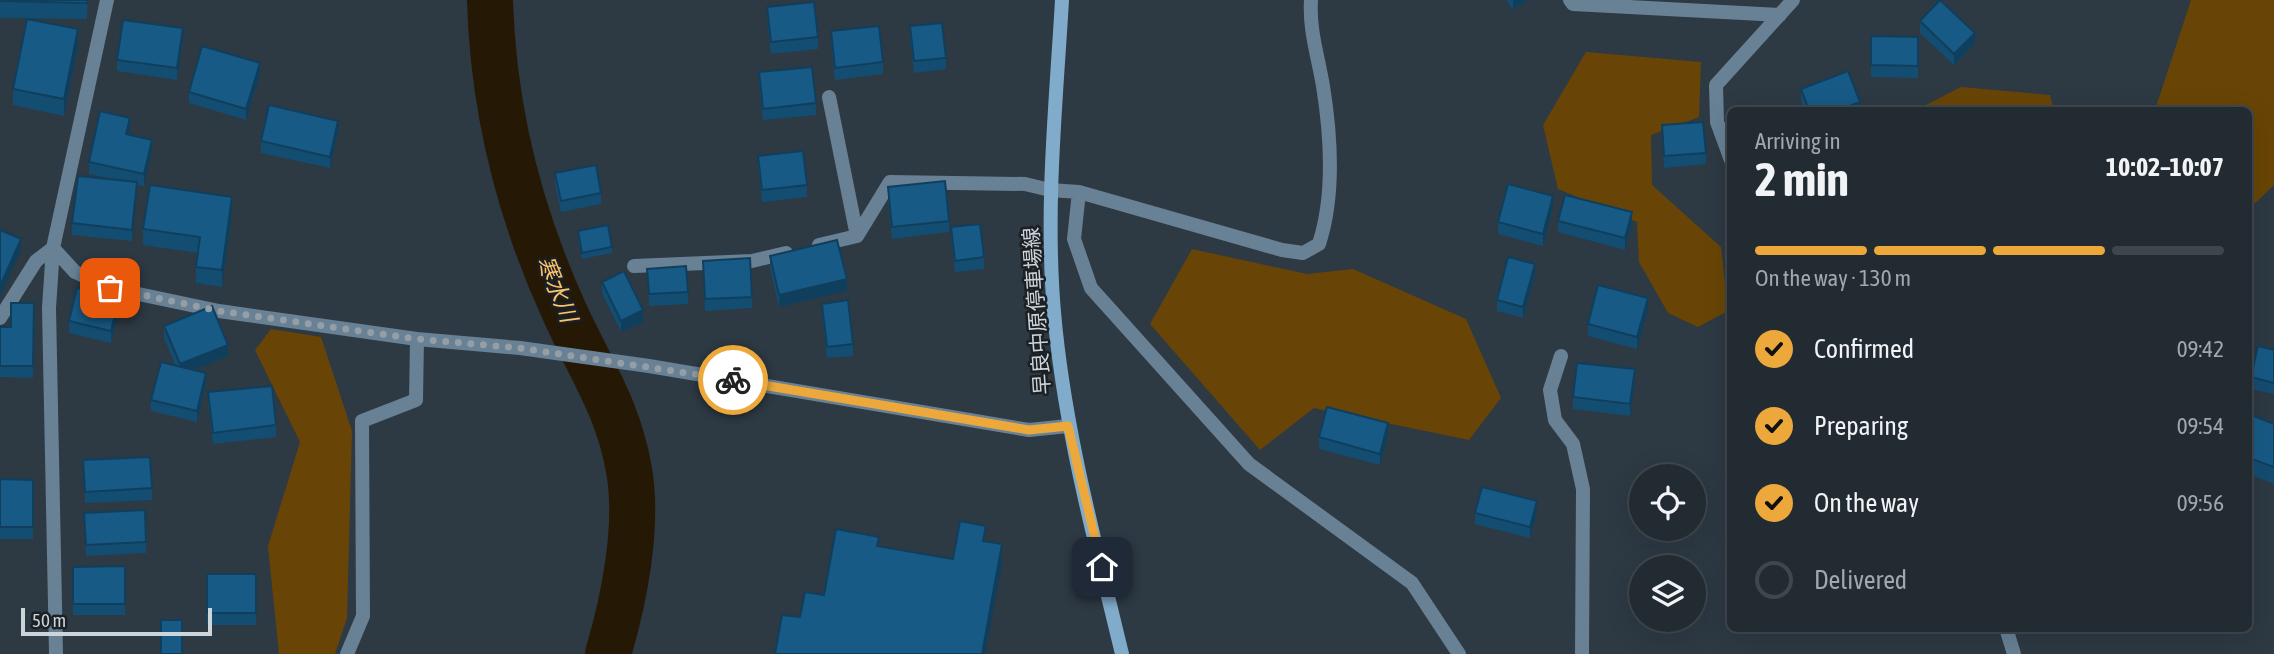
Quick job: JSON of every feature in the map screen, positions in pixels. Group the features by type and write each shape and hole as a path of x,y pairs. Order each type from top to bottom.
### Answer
{"main road":[{"name":"早良中原停車場線","path":"1062,0 1050,190 1054,311 1068,426 1122,654"}],"street":[{"path":"56,654 49,308 54,248 107,0"},
{"path":"634,266 752,261 857,236 890,182 1025,184 1050,190 1079,192 1282,250 1303,253 1320,244 1327,220 1329,130 1310,25 1311,0"},
{"path":"1570,0 1573,4 1780,15"},
{"path":"1727,149 1717,122 1716,85 1793,0"},
{"path":"830,97 857,236"},
{"path":"1079,192 1074,239 1091,288 1249,464 1412,583 1459,654"},
{"path":"0,318 36,261 54,248"},
{"path":"54,248 75,272 110,288 219,311 417,339 520,348 649,366 1029,430 1068,426"},
{"path":"347,654 363,616 362,421 416,400 417,339"},
{"path":"1561,356 1550,390 1555,420 1573,444 1583,489 1582,654"},
{"path":"2007,632 2014,654"}],"shaded area":[{"path":"2191,0 2274,0 2274,185 2252,206 2252,107 2156,107"},
{"path":"1586,52 1701,62 1699,117 1651,135 1652,185 1721,247 1727,312 1698,327 1668,313 1639,262 1637,222 1558,189 1543,125"},
{"path":"1961,87 2050,95 2053,107 1922,107"},
{"path":"1192,249 1307,274 1353,269 1466,319 1501,398 1469,440 1314,408 1260,450 1150,324"},
{"path":"271,329 321,337 352,431 347,618 335,654 279,654 268,546 300,442 255,350"}],"building":[{"path":"87,0 87,3 0,1"},
{"path":"1940,0 1975,33 1954,54 1920,21"},
{"path":"814,2 818,37 771,42 767,7"},
{"path":"27,19 78,29 64,99 13,89"},
{"path":"123,20 183,28 177,68 117,60"},
{"path":"942,23 946,58 914,61 910,26"},
{"path":"879,26 883,62 835,68 831,31"},
{"path":"1871,36 1918,37 1918,66 1871,65"},
{"path":"202,46 260,63 246,109 189,92"},
{"path":"812,67 816,103 763,109 759,72"},
{"path":"1848,71 1860,102 1847,107 1808,107 1801,89"},
{"path":"269,105 338,121 330,157 261,141"},
{"path":"100,111 130,118 126,134 152,140 144,174 89,162"},
{"path":"1703,122 1706,153 1664,156 1662,125"},
{"path":"803,151 807,185 762,190 758,156"},
{"path":"596,165 601,193 561,201 555,173"},
{"path":"78,176 137,182 132,230 72,223"},
{"path":"945,181 949,221 892,227 888,187"},
{"path":"1508,184 1553,196 1543,234 1498,222"},
{"path":"150,185 232,197 222,270 196,267 200,237 143,229"},
{"path":"1565,195 1632,212 1625,238 1558,221"},
{"path":"980,224 984,257 955,261 951,227"},
{"path":"608,225 612,247 582,253 578,231"},
{"path":"0,230 21,239 0,286"},
{"path":"837,240 847,279 779,295 770,256"},
{"path":"1508,257 1535,264 1523,307 1497,300"},
{"path":"750,258 752,297 705,299 703,261"},
{"path":"686,266 688,292 649,294 647,269"},
{"path":"624,271 643,310 621,321 602,282"},
{"path":"1598,285 1648,298 1637,337 1588,324"},
{"path":"77,288 119,298 111,331 69,321"},
{"path":"848,300 853,344 827,347 822,304"},
{"path":"11,303 34,303 33,366 0,366 0,327 11,327"},
{"path":"212,306 228,345 180,364 164,326"},
{"path":"2258,346 2274,350 2274,383 2252,377"},
{"path":"161,362 206,373 197,411 151,400"},
{"path":"1577,363 1635,369 1630,404 1573,397"},
{"path":"272,386 276,425 213,433 208,392"},
{"path":"1327,407 1388,423 1380,454 1319,437"},
{"path":"2252,415 2274,424 2274,467 2252,459"},
{"path":"150,457 152,488 85,492 83,460"},
{"path":"0,479 33,480 33,527 0,527"},
{"path":"1482,487 1537,501 1530,527 1475,513"},
{"path":"145,510 146,542 86,545 84,513"},
{"path":"960,521 986,526 983,541 1002,544 982,654 775,654 782,615 800,617 805,592 824,595 836,529 879,537 877,546 953,559"},
{"path":"125,566 125,604 73,604 73,567"},
{"path":"207,574 256,574 256,613 207,613"},
{"path":"161,620 182,620 182,654 161,654"}],"waterway":[{"name":"寒水川","path":"490,0 492,40 503,121 522,199 549,276 611,408 629,470 632,492 631,539 619,610 608,654"}],"way so far":[{"path":"110,288 219,311 417,339 520,348 733,380"}],"route":[{"path":"733,380 1029,430 1068,426 1102,567"}]}
